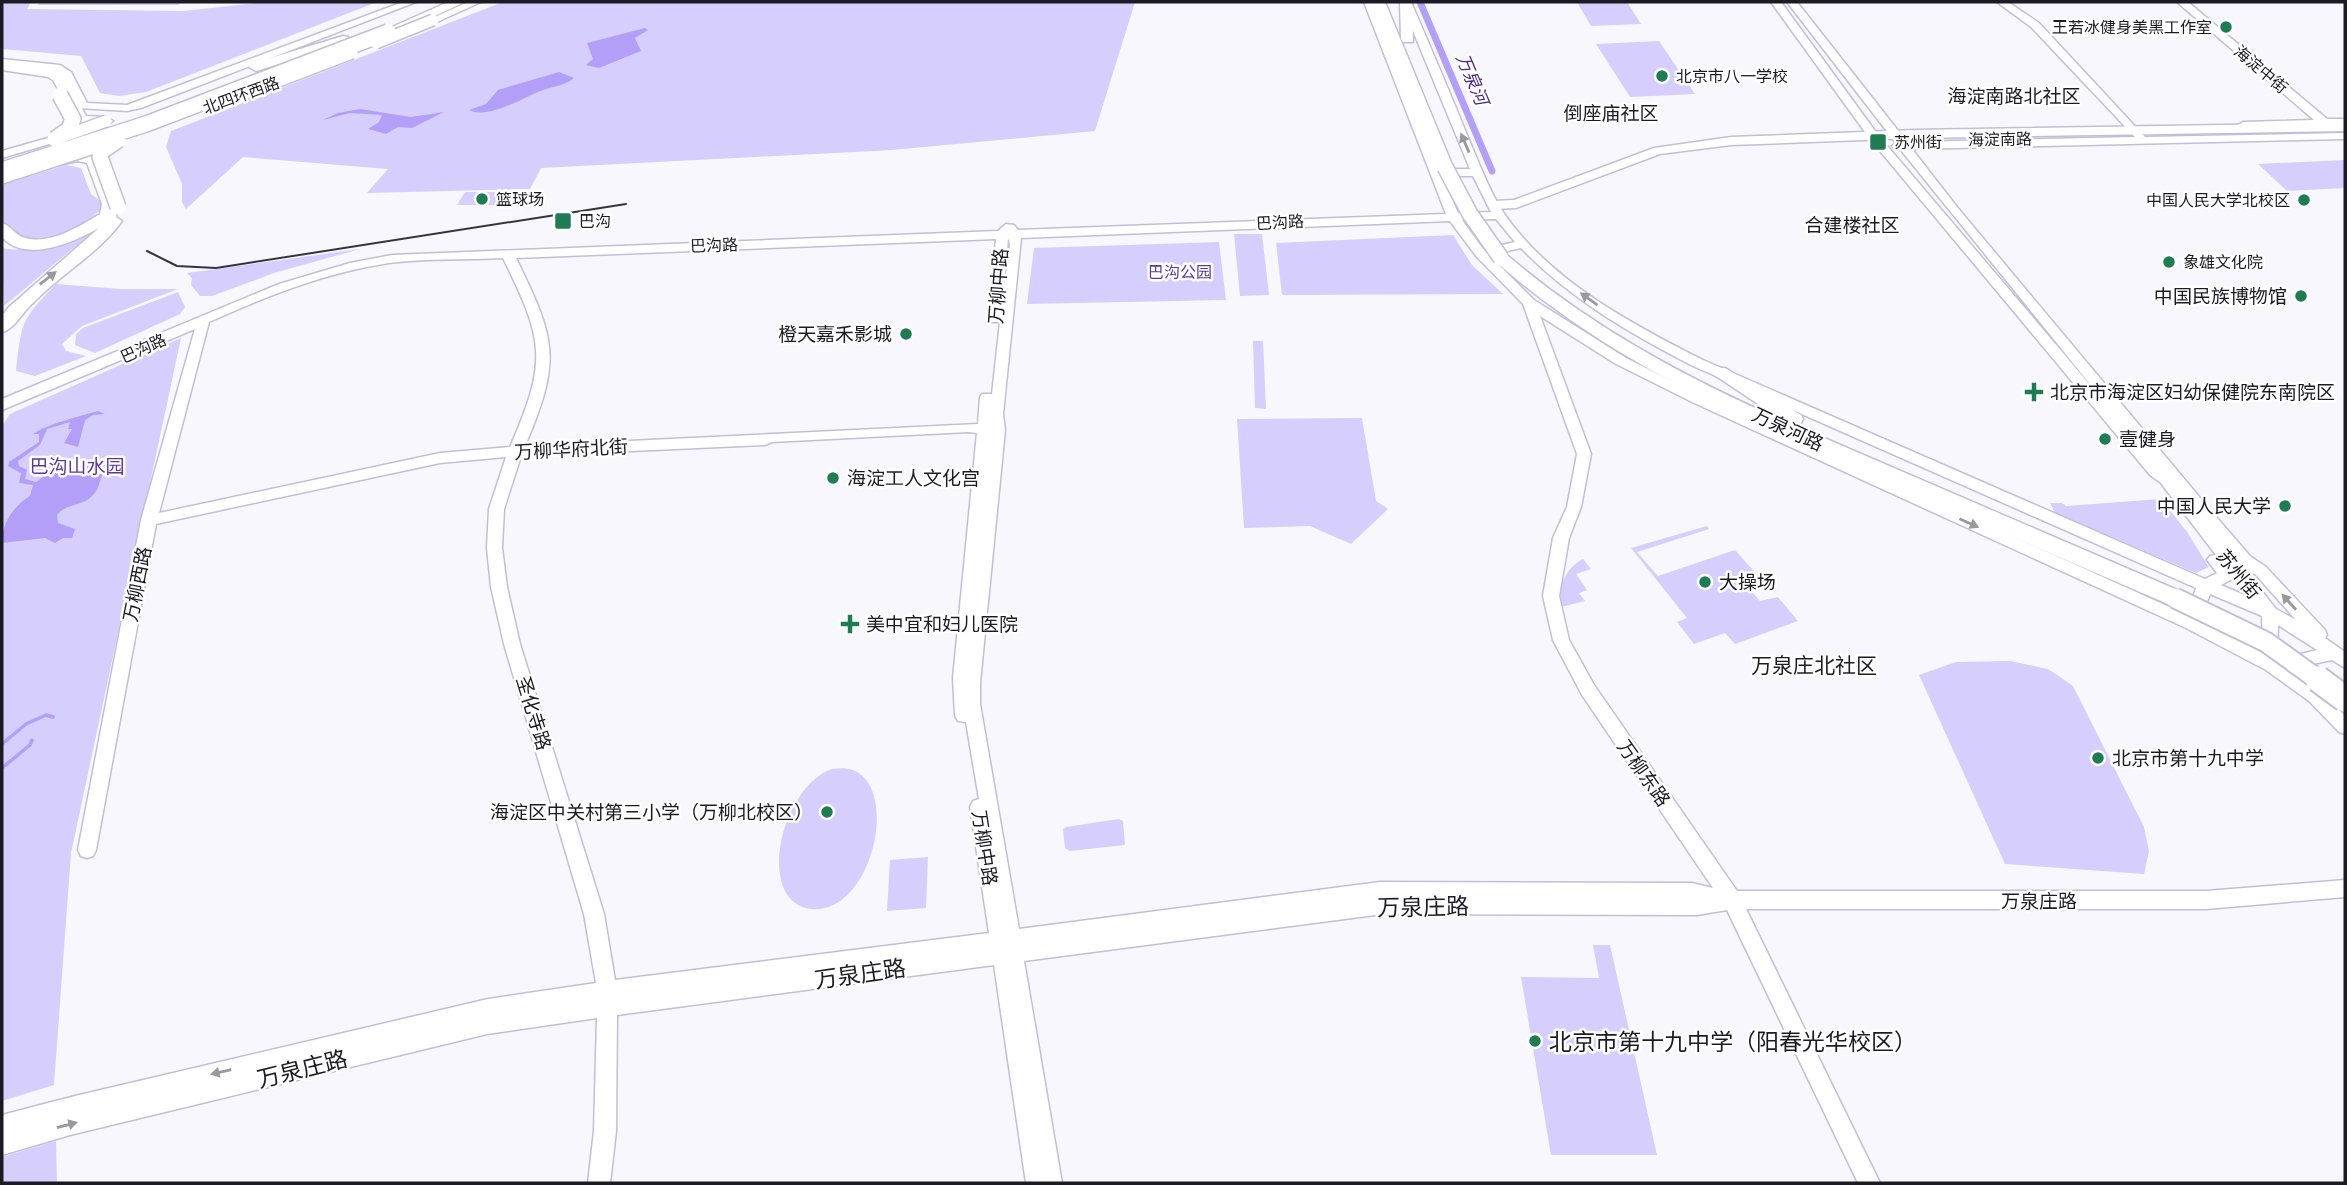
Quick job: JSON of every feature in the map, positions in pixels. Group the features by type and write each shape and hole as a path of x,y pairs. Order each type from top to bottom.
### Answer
{"highway":[{"name":"北四环西路","path":"382,30 436,2"},
{"name":"北四环西路","path":"2,170 146,124 348,43 459,2"},
{"name":"万泉河路","path":"1380,2 1406,75 1458,198 1478,230 1515,249 1546,284 1626,338 1677,365 2177,593 2266,642 2345,699"},
{"name":"万泉河路","path":"1393,2 1408,39 1445,169"},
{"path":"1406,2 1408,39"},
{"path":"256,67 348,43"},
{"path":"266,86 348,43"},
{"name":"北四环西路","path":"2,162 348,43"},
{"path":"1384,46 1406,75"},
{"path":"2,64 52,73 59,78 81,120 106,121"},
{"path":"2,82 40,77 50,80 73,119 69,129 55,139"},
{"path":"2,327 43,282 104,234 116,218 100,157 102,151 118,140"},
{"path":"63,159 78,156 93,160 113,200"},
{"path":"2,228 8,238 22,244 41,243 79,234 107,216 113,200"},
{"name":"万泉河路","path":"1515,249 1533,288 1619,348 1668,374 1823,445 2177,593 2266,627 2318,660 2345,681"},
{"path":"1719,372 1794,419"},
{"path":"1697,399 1823,445"}],"main road":[{"name":"海淀南路","path":"1889,139 1977,134 2334,130"},
{"name":"海淀南路","path":"1497,210 1527,210 1636,165 1681,152 1736,145 2131,132"}],"street":[{"name":"北四环西路","path":"2,155 55,139 256,67 414,2"},
{"path":"2,64 56,67 67,74 83,106 127,108 220,77 414,2"},
{"name":"北四环西路","path":"2,178 118,140 266,86 476,2"},
{"name":"万泉河路","path":"1369,2 1384,46 1445,169 1438,186 1451,212 1480,253 1529,303 1621,361 1697,399 2192,624 2272,665 2315,696 2345,727"},
{"name":"万泉河路","path":"1406,2 1477,172 1515,249 1651,340 2270,613 2340,657"},
{"name":"苏州街","path":"1776,2 2065,356 2075,373 2155,471 2174,509 2228,575 2205,586"},
{"name":"苏州街","path":"1786,2 1889,139 1930,177 1954,210 2201,509 2245,560 2261,571 2340,657"},
{"name":"苏州街","path":"1793,2 1889,139"},
{"name":"苏州街","path":"1800,2 1896,123 1889,139"},
{"path":"1994,2 2018,18 2131,132"},
{"path":"2002,2 2035,25 2131,132"},
{"name":"海淀中街","path":"2175,2 2334,130"},
{"name":"海淀中街","path":"2182,2 2334,130"},
{"name":"海淀南路","path":"1889,139 2334,130"},
{"path":"1445,169 1477,172"},
{"path":"1438,186 1461,190 1494,240 1515,249"},
{"name":"巴沟路","path":"2,405 203,322 261,294 332,270 392,260 1497,210"},
{"name":"巴沟路","path":"2,392 17,392 113,355 258,288 345,261 377,255 419,251 1008,231"},
{"name":"万柳中路","path":"1008,231 1015,257 961,696 1051,1183"},
{"path":"1480,253 1515,249"},
{"name":"圣化寺路","path":"507,253 535,307 544,352 542,379 533,413 501,490 495,525 494,557 501,600 594,914 608,999 605,1131 599,1183"},
{"name":"万柳东路","path":"1529,303 1584,454 1574,507 1561,538 1551,596 1561,640 1588,690 1732,900 1869,1183"},
{"name":"万柳西路","path":"87,850 149,520 203,322"},
{"path":"1541,340 1551,329 1561,327 1572,330"},
{"name":"万柳华府北街","path":"149,520 440,458 516,451 765,440 768,437 955,427 992,431"},
{"name":"苏州街","path":"2155,471 2165,478 2270,613"},
{"path":"2192,624 2205,586"},
{"path":"2270,613 2272,665 2340,657"},
{"path":"2315,696 2345,681"},
{"name":"万泉庄路","path":"2,1126 488,1009 608,999 1007,946 1383,905 1697,906 1732,900 2206,900 2345,889"},
{"name":"万柳中路","path":"1007,946 1037,1183"},
{"name":"万泉庄路","path":"2,1144 70,1124 487,1024 608,999"}],"green space":[{"path":"2,2 31,2 27,9 184,11 265,2 377,2 146,92 119,96 100,93 81,56 2,49"},
{"path":"41,2 182,2 178,5 37,5"},
{"path":"503,2 1135,2 1095,131 892,150 541,168 530,189 367,193 388,169 243,157 186,209 182,202 182,184 166,147 171,131"},
{"path":"1577,2 1627,2 1641,24 1591,26"},
{"path":"1659,41 1695,94 1630,97 1596,44"},
{"path":"2345,160 2345,188 2287,191 2258,164"},
{"path":"66,165 81,168 91,194 102,202 101,209 86,222 59,236 39,241 2,239 2,185"},
{"name":"篮球场","path":"465,192 507,192 499,205 457,205"},
{"path":"100,226 4,306 2,248 40,248"},
{"path":"1234,234 1262,234 1269,295 1240,296"},
{"path":"1453,235 1472,265 1503,294 1282,295 1276,243"},
{"name":"巴沟公园","path":"1219,242 1226,300 1027,304 1034,248"},
{"path":"360,249 274,273 212,296 200,296 191,285 192,278 187,273"},
{"path":"56,284 121,289 178,289 82,326 62,344 66,351 86,356 35,376 16,371 25,322"},
{"path":"178,292 185,307 180,314 95,353 75,345 76,334 83,328"},
{"name":"巴沟山水园","path":"181,338 71,853 54,1085 2,1101 2,426 10,414"},
{"path":"1253,341 1263,341 1266,409 1255,408"},
{"path":"1362,418 1376,501 1388,509 1351,544 1310,526 1244,528 1237,419"},
{"path":"2161,499 2187,532 2209,567 2196,573 2055,513 2050,503 2062,503 2066,506"},
{"name":"大操场","path":"1707,526 1709,529 1637,552 1658,576 1735,550 1760,578 1746,585 1760,601 1778,597 1798,621 1735,644 1725,633 1694,644 1677,622 1687,618 1631,548"},
{"path":"1583,559 1591,569 1576,574 1587,590 1579,593 1585,601 1561,607 1560,593 1564,579 1572,567"},
{"path":"2010,661 2048,669 2073,686 2144,827 2149,851 2144,874 2005,864 1919,675 1956,662"},
{"path":"832,769 853,770 867,782 875,801 877,824 863,873 850,893 832,906 811,909 793,902 783,887 779,866 781,843 788,819 799,797 814,780"},
{"path":"1119,819 1123,821 1125,845 1070,851 1065,848 1063,829 1066,827"},
{"path":"928,857 926,908 887,911 890,860"},
{"path":"1593,945 1610,945 1657,1155 1551,1155 1521,977 1599,978"},
{"path":"56,1141 57,1183 2,1183 2,1157"}],"shaded area":[{"path":"645,28 648,30 635,38 641,51 599,68 586,65 593,59 587,43"},
{"path":"559,72 574,78 496,110 469,110 486,104 498,90"},
{"path":"360,109 411,117 444,112 412,128 398,127 386,134 368,129 379,122 382,115 350,113 323,120 338,113"},
{"path":"98,411 105,414 93,415 85,420 78,447 64,443 72,429 68,429 70,422 47,429 40,445 18,461 19,466 27,470 25,479 36,482 52,470 76,471 84,466 90,467 87,472 92,475 103,474 97,491 89,499 66,508 57,515 58,523 75,529 72,538 63,538 55,543 45,538 2,543 7,522 14,510 30,496 33,485 19,483 21,473 8,466 9,462 39,442 39,434 33,434 38,431"}],"waterway":[{"name":"万泉河","path":"1420,2 1492,171"},
{"path":"2,744 26,724 46,715 53,717"},
{"path":"2,768 30,745 32,740"}],"tram line":[{"path":"147,251 177,266 216,268 626,204"}],"place":[{"name":"王若冰健身美黑工作室","path":"2226,27"},
{"name":"北京市八一学校","path":"1662,76"},
{"name":"苏州街","path":"1878,142"},
{"name":"篮球场","path":"482,199"},
{"name":"中国人民大学北校区","path":"2304,200"},
{"name":"巴沟","path":"563,221"},
{"name":"象雄文化院","path":"2169,262"},
{"name":"中国民族博物馆","path":"2301,296"},
{"name":"橙天嘉禾影城","path":"906,334"},
{"name":"北京市海淀区妇幼保健院东南院区","path":"2034,392"},
{"name":"壹健身","path":"2105,439"},
{"name":"海淀工人文化宫","path":"833,478"},
{"name":"中国人民大学","path":"2285,506"},
{"name":"大操场","path":"1705,582"},
{"name":"美中宜和妇儿医院","path":"850,624"},
{"name":"北京市第十九中学","path":"2098,758"},
{"name":"海淀区中关村第三小学（万柳北校区）","path":"827,812"},
{"name":"北京市第十九中学（阳春光华校区）","path":"1535,1041"}],"district":[{"name":"海淀南路北社区","path":"2014,96"},
{"name":"倒座庙社区","path":"1611,113"},
{"name":"合建楼社区","path":"1852,225"},
{"name":"万泉庄北社区","path":"1814,665"}]}
